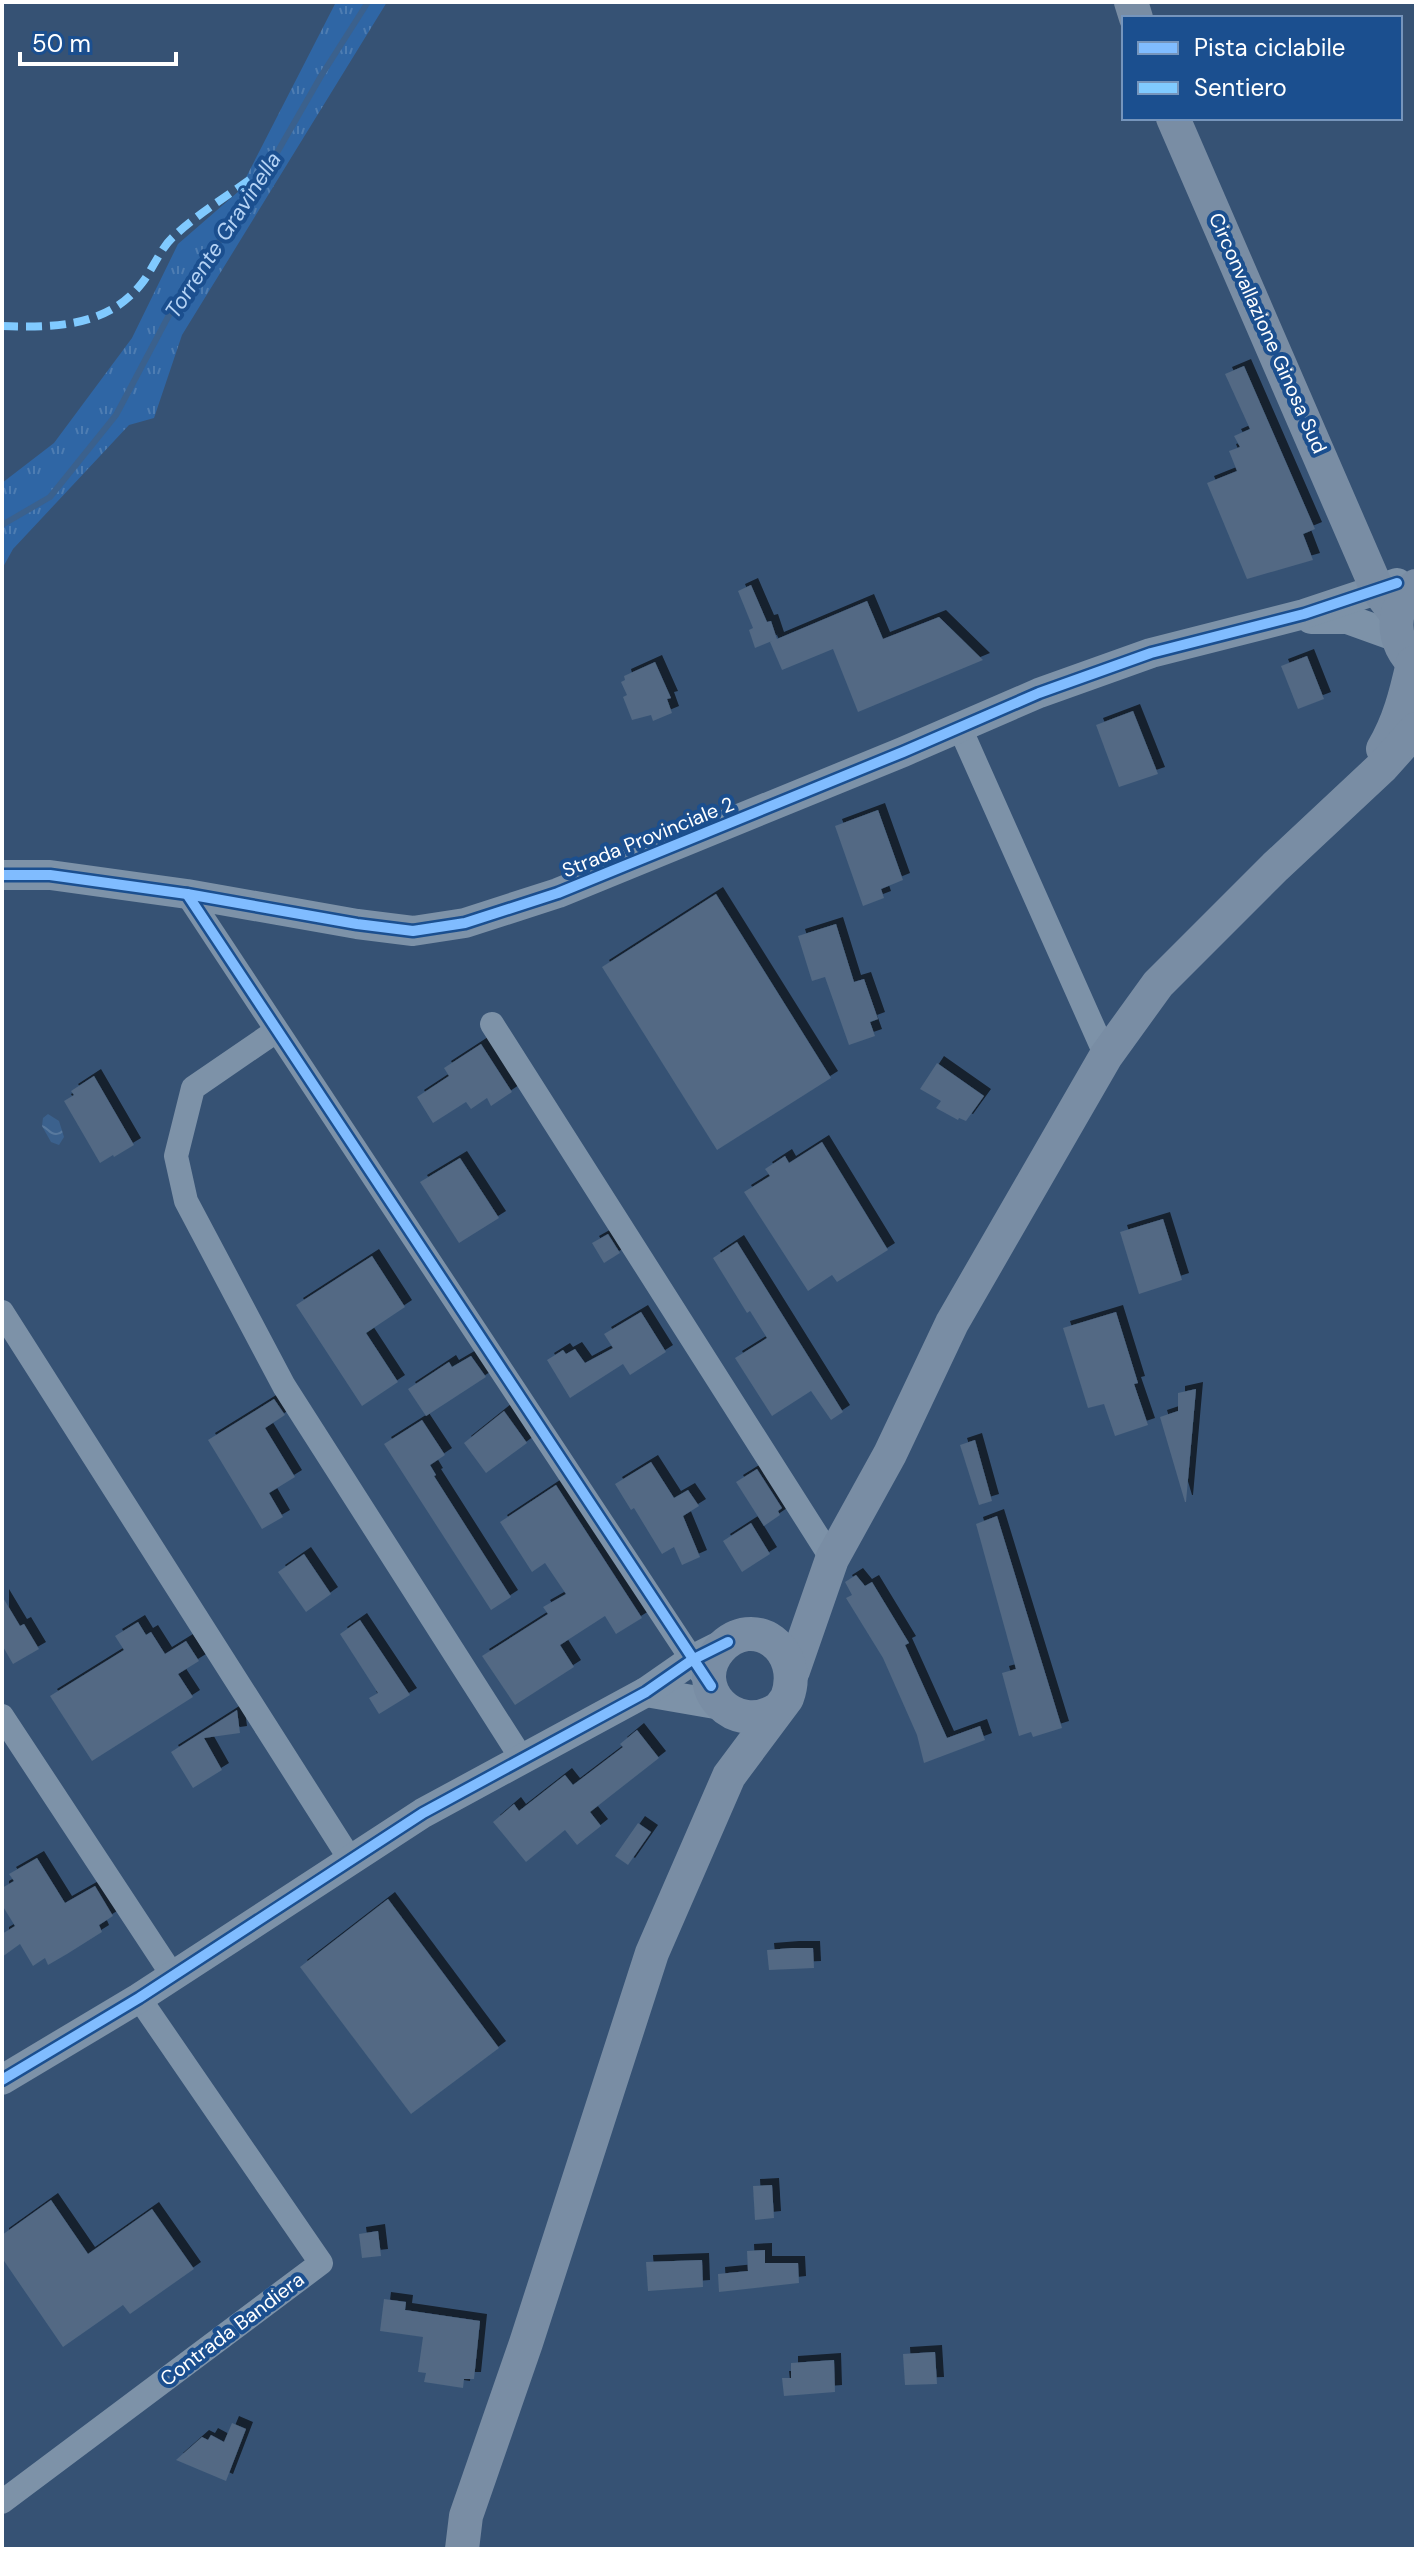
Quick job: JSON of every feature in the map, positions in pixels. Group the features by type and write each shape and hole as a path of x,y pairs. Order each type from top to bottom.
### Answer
{"main road":[{"name":"Circonvallazione Ginosa Sud","path":"1174,120 1361,548 1404,615"},
{"path":"1360,787 1393,732 1404,704 1404,615"},
{"path":"462,2549 466,2516 526,2343 652,1953 729,1776 787,1698 815,1601 832,1559 890,1454 952,1323 1106,1056 1158,984 1416,729"},
{"path":"729,1776 714,1691 712,1664 718,1651 815,1601"},
{"path":"742,1638 769,1638 789,1658 793,1671"},
{"path":"714,1691 756,1718 778,1709"}],"street":[{"path":"1281,620 1404,615"},
{"path":"1281,620 1404,615"},
{"name":"Strada Provinciale 2","path":"2,875 50,875 413,931 465,923 558,893 1039,693 1151,653 1281,620"},
{"path":"960,728 1106,1056"},
{"path":"187,894 714,1691"},
{"path":"492,1024 832,1559"},
{"path":"276,1031 193,1088 176,1156 186,1201 284,1386 522,1759"},
{"path":"2,1312 350,1859"},
{"path":"2,2080 139,1998 423,1813 646,1692 714,1691"},
{"path":"646,1692 714,1691"},
{"path":"2,1716 173,1976"},
{"name":"Contrada Bandiera","path":"2,2502 321,2263 139,1998"}],"green space":[{"path":"336,2 387,2 182,335 154,418 129,425 13,549 2,569 2,483 54,443 132,338 178,244 239,191"}],"water":[{"path":"48,1114 59,1121 64,1137 59,1145 51,1142 42,1126 43,1118"}],"building":[{"path":"1244,366 1315,529 1303,534 1313,560 1247,579 1207,483 1237,471 1229,451 1240,447 1234,436 1250,429 1225,374"},
{"path":"751,585 767,622 771,621 777,639 867,601 883,639 939,617 983,660 858,712 833,649 782,670 772,641 755,648 749,630 753,628 738,591"},
{"path":"1307,656 1324,699 1298,709 1281,666"},
{"path":"655,662 671,698 667,699 672,713 653,721 651,715 632,720 621,682 625,680 624,676"},
{"path":"1133,711 1158,774 1119,787 1096,725"},
{"path":"878,810 903,880 881,889 884,898 863,906 835,826"},
{"path":"716,894 831,1078 717,1150 602,967"},
{"path":"836,924 854,982 864,979 878,1019 870,1022 875,1036 849,1045 825,977 812,981 798,936"},
{"path":"481,1044 512,1092 491,1106 487,1098 471,1109 466,1102 433,1123 417,1097 449,1076 444,1068"},
{"path":"937,1063 984,1096 966,1121 936,1108 941,1101 920,1089"},
{"path":"94,1076 134,1145 100,1163 64,1101 74,1095 71,1091"},
{"path":"822,1142 888,1250 837,1282 832,1275 808,1291 744,1192 770,1176 765,1169 785,1156 789,1163"},
{"path":"460,1158 499,1218 459,1243 420,1182"},
{"path":"1163,1219 1182,1280 1139,1294 1120,1232"},
{"path":"608,1234 620,1253 604,1263 592,1243"},
{"path":"737,1242 843,1412 831,1420 811,1391 772,1416 735,1358 767,1338 750,1311 747,1313 713,1258"},
{"path":"372,1256 405,1307 366,1333 398,1382 362,1406 296,1305"},
{"path":"641,1312 666,1352 630,1375 623,1364 570,1398 547,1360 563,1350 566,1354 575,1349 585,1363 613,1348 604,1334"},
{"path":"1116,1312 1148,1425 1115,1436 1104,1404 1088,1408 1063,1328"},
{"path":"471,1356 486,1377 426,1416 408,1389 449,1362 452,1367"},
{"path":"1196,1389 1185,1502 1160,1417 1178,1411 1178,1393"},
{"path":"274,1399 285,1415 265,1428 295,1477 269,1493 283,1517 262,1529 208,1440"},
{"path":"504,1411 527,1443 486,1473 464,1443"},
{"path":"422,1420 445,1455 430,1465 434,1476 511,1597 491,1610 384,1444"},
{"path":"975,1440 992,1501 979,1505 960,1445"},
{"path":"651,1462 674,1498 688,1490 699,1506 683,1516 700,1557 682,1565 674,1547 662,1554 615,1484"},
{"path":"757,1469 782,1508 778,1511 780,1515 764,1526 736,1482"},
{"path":"556,1485 642,1618 616,1634 605,1616 560,1645 574,1667 515,1705 482,1656 548,1614 543,1607 566,1594 545,1563 532,1572 500,1522"},
{"path":"997,1516 1062,1728 1033,1737 1031,1732 1019,1736 1002,1673 1016,1669 976,1524"},
{"path":"751,1523 770,1554 742,1572 723,1541"},
{"path":"304,1554 331,1594 306,1612 278,1572"},
{"path":"856,1575 865,1586 872,1582 909,1643 905,1645 947,1738 980,1726 985,1740 924,1763 917,1735 883,1658 846,1598 852,1595 845,1582"},
{"path":"2,1596 20,1626 24,1624 39,1649 13,1664 2,1645"},
{"path":"360,1620 410,1695 379,1714 369,1698 378,1693 340,1634"},
{"path":"138,1622 146,1635 151,1632 165,1654 186,1641 199,1661 178,1674 193,1697 92,1761 50,1696 124,1650 115,1636"},
{"path":"237,1710 240,1733 204,1738 222,1770 193,1788 171,1752"},
{"path":"637,1730 659,1758 590,1812 601,1826 577,1845 565,1830 526,1862 493,1822 514,1804 519,1811 565,1775 573,1785 623,1747 620,1744"},
{"path":"638,1823 651,1832 628,1865 615,1856"},
{"path":"37,1858 65,1903 95,1886 113,1916 99,1925 102,1932 67,1954 48,1965 45,1958 33,1966 20,1944 2,1957 2,1934 15,1926 2,1905 2,1888 14,1881 9,1874"},
{"path":"388,1899 499,2048 411,2114 300,1967"},
{"path":"813,1948 814,1968 769,1970 767,1950"},
{"path":"772,2185 774,2218 755,2220 753,2186"},
{"path":"51,2200 88,2254 152,2209 194,2269 130,2314 123,2305 63,2347 2,2258 2,2235"},
{"path":"378,2231 381,2256 362,2258 359,2234"},
{"path":"765,2250 765,2263 798,2263 799,2283 719,2292 718,2274 748,2271 747,2251"},
{"path":"702,2260 703,2287 648,2291 646,2262"},
{"path":"384,2299 406,2302 405,2310 480,2321 474,2379 464,2379 463,2388 424,2382 426,2373 418,2372 423,2337 380,2331"},
{"path":"935,2352 937,2384 905,2385 903,2354"},
{"path":"834,2360 835,2392 784,2396 782,2378 791,2378 791,2363"},
{"path":"232,2423 246,2429 226,2481 176,2460 202,2437 208,2440 211,2435 224,2442"}],"waterway":[{"name":"Torrente Gravinella","path":"2,525 50,497 116,415 185,285 247,205 321,76 368,2"}],"marked path":[{"path":"2,326 60,325 79,322 113,309 142,283 173,237 252,178"}],"cycle path":[{"path":"2,875 50,875 413,931 465,923 558,893 1039,693 1151,653 1304,614 1397,583"},
{"path":"187,894 711,1686"},
{"path":"2,2080 139,1998 423,1813 646,1692 692,1660 728,1642"}]}
